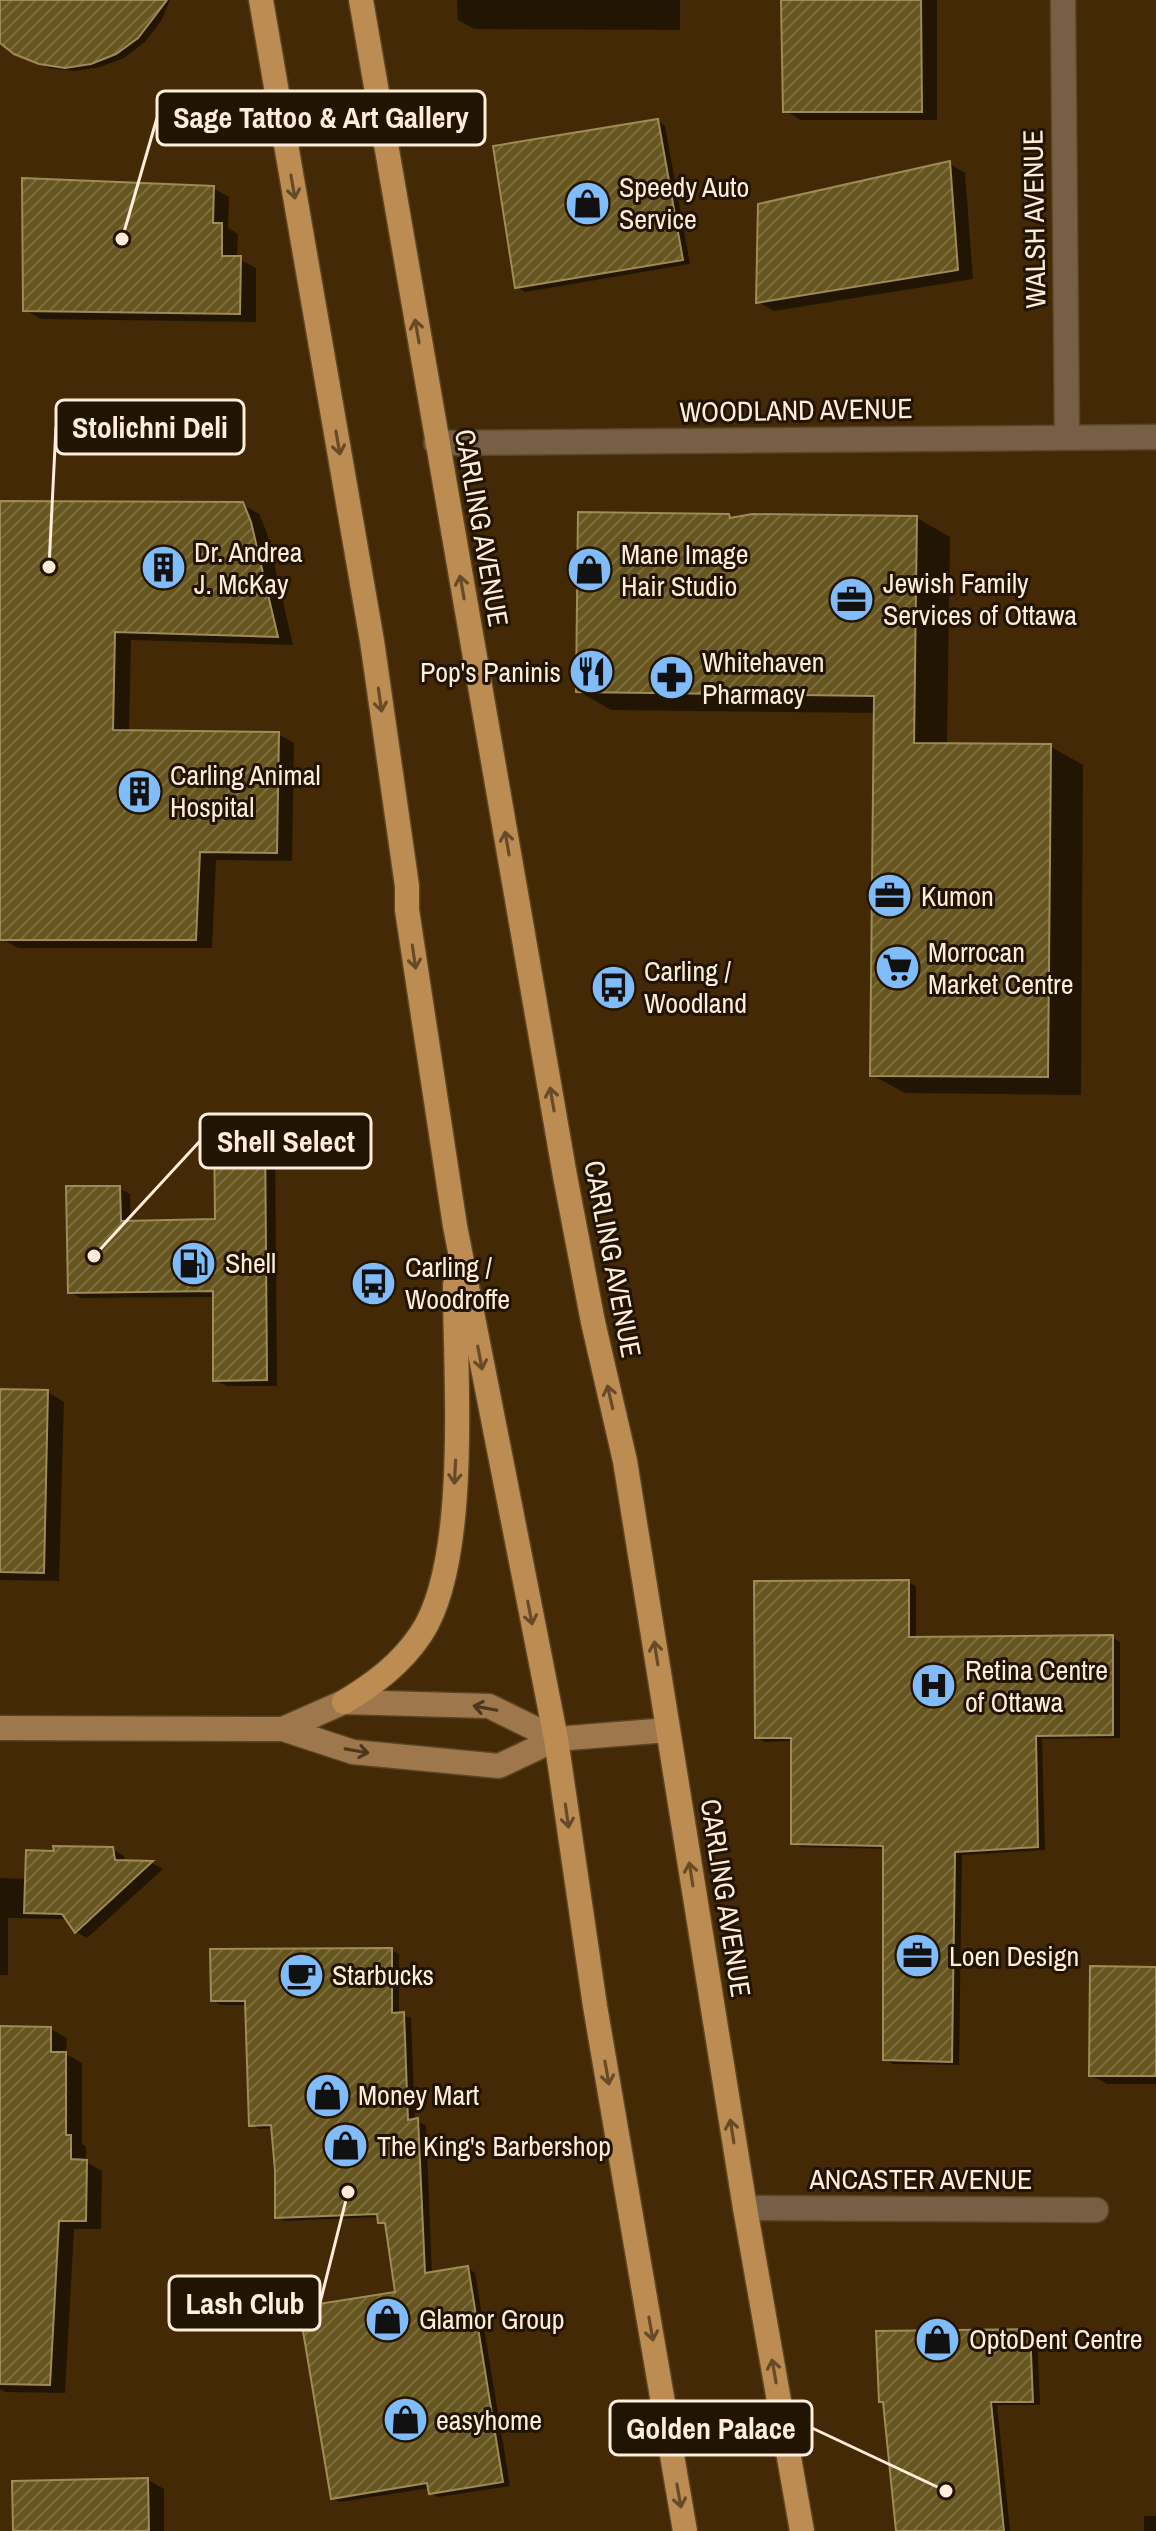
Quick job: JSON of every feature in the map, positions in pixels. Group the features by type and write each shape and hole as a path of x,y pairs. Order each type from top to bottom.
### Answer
{"main road":[{"path":"261,0 372,641 407,886 409,925 455,1226 556,1739 595,2006 685,2531"},
{"name":"CARLING AVENUE","path":"361,0 565,1176 593,1322 625,1461 745,2208 802,2531"},
{"path":"283,1729 344,1702 378,1681 422,1633 434,1608 452,1530 456,1463 455,1226"},
{"path":"344,1702 489,1706 556,1739"},
{"path":"0,1728 283,1729 353,1752 499,1766 556,1739 668,1730"}],"street":[{"name":"WALSH AVENUE","path":"1063,0 1067,437"},
{"name":"WOODLAND AVENUE","path":"436,443 1156,437"},
{"name":"ANCASTER AVENUE","path":"745,2208 1096,2210"}],"building":[{"path":"0,0 167,0 138,38 116,54 91,64 65,68 39,64 14,54 0,43"},
{"path":"781,0 921,0 922,112 783,112"},
{"name":"Speedy Auto Service","path":"658,119 683,260 515,288 493,146"},
{"path":"950,161 958,270 756,303 758,204"},
{"path":"22,178 214,186 213,223 222,223 222,256 241,256 240,314 23,311"},
{"path":"0,501 243,502 251,522 278,637 115,632 113,730 279,732 277,853 200,852 196,940 0,940"},
{"path":"578,512 729,514 730,518 752,514 917,516 914,743 1051,744 1048,1077 870,1076 874,696 576,692"},
{"name":"Shell","path":"214,1127 265,1127 267,1380 213,1381 213,1291 68,1293 66,1186 120,1186 121,1221 215,1219"},
{"path":"0,1389 48,1390 44,1573 0,1572"},
{"path":"909,1580 909,1637 1113,1635 1113,1735 1036,1736 1038,1847 955,1852 952,2062 883,2060 883,1846 791,1844 791,1738 755,1738 754,1581"},
{"path":"53,1846 113,1847 115,1860 153,1861 75,1933 62,1914 24,1913 26,1850 54,1851"},
{"path":"392,1948 392,2013 404,2012 408,2120 418,2118 425,2273 468,2266 503,2482 429,2494 427,2483 331,2499 299,2307 395,2292 385,2223 378,2223 377,2214 275,2218 271,2125 249,2126 245,2001 211,2001 210,1949"},
{"path":"1090,1966 1156,1967 1156,2076 1089,2076"},
{"path":"0,2026 51,2027 51,2052 66,2052 66,2135 71,2135 71,2159 87,2160 86,2221 59,2221 50,2385 0,2384"},
{"path":"1030,2329 1033,2402 991,2402 1004,2531 896,2531 883,2402 879,2402 876,2331"},
{"path":"148,2478 149,2531 13,2531 12,2481"}],"place":[{"name":"Speedy Auto Service","path":"588,203"},
{"name":"Sage Tattoo & Art Gallery","path":"122,239"},
{"name":"Stolichni Deli","path":"49,567"},
{"name":"Dr. Andrea J. McKay","path":"163,568"},
{"name":"Mane Image Hair Studio","path":"590,570"},
{"name":"Jewish Family Services of Ottawa","path":"852,599"},
{"name":"Pop's Paninis","path":"592,672"},
{"name":"Whitehaven Pharmacy","path":"671,678"},
{"name":"Carling Animal Hospital","path":"139,791"},
{"name":"Kumon","path":"890,896"},
{"name":"Morrocan Market Centre","path":"897,968"},
{"name":"Carling / Woodland","path":"613,987"},
{"name":"Shell Select","path":"94,1256"},
{"name":"Shell","path":"194,1263"},
{"name":"Carling / Woodroffe","path":"374,1283"},
{"name":"Retina Centre of Ottawa","path":"934,1686"},
{"name":"Loen Design","path":"918,1956"},
{"name":"Starbucks","path":"301,1975"},
{"name":"Money Mart","path":"327,2095"},
{"name":"The King's Barbershop","path":"346,2146"},
{"name":"Lash Club","path":"348,2192"},
{"name":"Glamor Group","path":"388,2319"},
{"name":"OptoDent Centre","path":"938,2339"},
{"name":"easyhome","path":"405,2420"},
{"name":"Golden Palace","path":"946,2491"}]}
